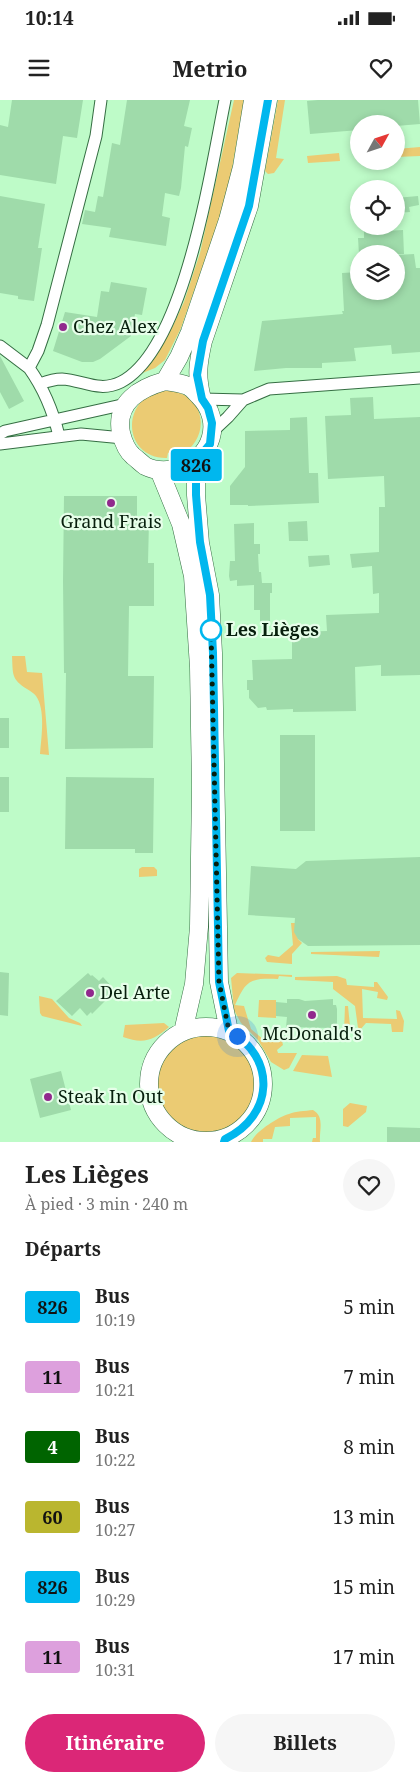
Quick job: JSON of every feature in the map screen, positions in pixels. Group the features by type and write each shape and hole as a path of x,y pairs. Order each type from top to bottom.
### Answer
{"main road":[{"path":"165,381 179,357 190,332 228,220 242,167 253,100"},
{"path":"202,399 198,386 198,364 203,341 249,206 268,100"},
{"path":"165,381 178,382 190,387 202,399 208,408 212,432 210,444 196,461 173,470 159,470 146,466 130,454 120,427 121,414 126,404 141,389 165,381"},
{"path":"196,461 196,495 200,542 210,595 213,653 219,982 229,1031"},
{"path":"159,470 181,524 192,576 199,667 201,787 199,927 194,984 183,1032"},
{"path":"210,1027 229,1031 244,1041 256,1055 262,1072 264,1082 263,1093 256,1114 242,1129 224,1140 200,1141 177,1137 164,1123 155,1109 150,1094 149,1078 153,1063 162,1047 175,1036 192,1028 210,1027"}],"street":[{"path":"29,368 38,351 47,325 96,136 101,100"},
{"path":"40,384 64,379 94,386 107,386 122,382 151,355 183,285 225,100"},
{"path":"0,346 29,368 40,384 55,420 59,436"},
{"path":"202,399 243,400 268,390 300,386 420,378"},
{"path":"212,432 243,400"},
{"path":"0,434 126,404"},
{"path":"0,444 81,434 123,438"}],"shaded area":[{"path":"234,100 244,100 230,181 216,228 181,328 165,360 155,368 140,374 154,357 172,328 184,302 200,253"},
{"path":"278,100 285,100 276,158 284,159 274,173 268,174 265,171"},
{"path":"420,147 420,156 405,157 405,148"},
{"path":"339,153 340,161 308,163 307,156"},
{"path":"165,389 188,397 196,406 201,422 198,437 194,444 181,455 176,451 168,453 167,458 145,452 133,435 132,425 139,405 147,396"},
{"path":"12,656 25,656 27,672 42,673 49,755 40,754 42,717 39,702 34,694 15,679"},
{"path":"142,867 154,867 157,870 157,876 139,877 139,869"},
{"path":"291,923 295,923 298,939 302,943 292,954 292,964 267,962 265,958 268,955 279,957 293,945"},
{"path":"380,951 379,957 311,954 311,952"},
{"path":"237,973 292,975 292,977 279,976 278,979 261,979 250,982 242,990 235,1005 244,1006 251,1029 264,1040 282,1041 283,1045 277,1050 278,1053 297,1053 289,1068 284,1070 271,1062 258,1040 241,1023 234,1010 231,978"},
{"path":"337,976 346,979 347,985 374,987 374,982 377,982 388,997 387,1000 377,998 378,992 362,989 363,1018 397,1019 396,1010 400,1011 404,1021 403,1032 392,1032 391,1024 366,1023 360,1030 358,1028 355,1006 333,989 333,982 295,980 295,977"},
{"path":"39,996 52,999 69,1018 80,1023 82,1026 42,1016 40,1013"},
{"path":"259,1000 276,1000 276,1018 258,1017"},
{"path":"345,1006 348,1006 350,1026 348,1036 337,1040 308,1038 307,1036 316,1033 340,1034 344,1032"},
{"path":"164,1023 169,1027 148,1040 142,1041 123,1037 125,1025"},
{"path":"207,1034 217,1035 235,1042 249,1056 256,1074 256,1094 249,1112 235,1126 217,1133 207,1134 197,1133 179,1126 165,1112 158,1094 157,1084 158,1074 165,1056 179,1042 197,1035"},
{"path":"302,1055 328,1056 332,1077 293,1071"},
{"path":"350,1103 367,1106 366,1112 348,1127 343,1126 343,1109"},
{"path":"313,1110 319,1116 321,1124 320,1142 312,1142 313,1138 316,1138 316,1117 290,1118 290,1126 275,1127 272,1139 263,1139 263,1142 251,1142 267,1125 279,1118 295,1112"}],"building":[{"path":"12,100 83,100 77,138 63,136 56,184 0,175 0,125 8,127"},
{"path":"127,100 190,100 184,126 192,128 188,147 185,146 179,196 165,193 162,216 170,218 166,246 109,237 111,228 82,224 85,210 95,212 98,196 103,197 112,143 120,145"},
{"path":"418,100 420,124 405,125 405,115 350,115 350,131 310,134 307,101"},
{"path":"0,196 45,204 38,248 42,248 34,301 18,299 18,296 0,293"},
{"path":"418,196 419,205 409,207 410,212 405,212 405,197"},
{"path":"364,235 403,235 404,245 358,245 358,238 364,238"},
{"path":"405,254 414,254 416,268 420,268 420,352 392,354 391,345 354,348 356,361 322,363 322,368 286,368 254,371 262,321 343,314 342,273 350,273 350,300 405,300"},
{"path":"111,282 147,288 142,315 135,314 131,336 93,362 82,362 53,351 65,312 97,317 101,291 109,292"},
{"path":"0,356 24,401 9,409 0,392"},
{"path":"373,397 374,419 420,417 420,675 381,676 381,665 355,667 356,711 293,712 293,709 267,710 266,707 258,708 249,698 249,690 247,690 247,680 253,680 252,660 292,659 292,632 327,631 326,615 379,613 379,593 373,594 372,566 352,568 350,554 379,552 379,507 385,507 384,476 328,479 325,416 351,415 350,398"},
{"path":"307,417 309,473 318,473 319,503 230,505 230,486 245,467 245,431 290,430 290,418"},
{"path":"64,496 137,496 137,521 149,521 148,563 154,563 154,606 129,606 128,676 154,676 153,748 65,749"},
{"path":"307,521 308,541 289,541 288,522"},
{"path":"254,523 254,544 260,544 260,554 258,554 262,583 272,583 270,622 260,623 260,610 254,610 254,585 237,586 237,580 230,581 229,576 230,561 235,561 234,524"},
{"path":"329,555 330,565 309,567 308,556"},
{"path":"0,718 9,718 9,748 0,748"},
{"path":"280,735 315,735 315,831 280,831"},
{"path":"0,777 9,777 9,812 0,812"},
{"path":"66,777 154,778 153,853 135,853 135,849 65,849"},
{"path":"420,857 420,945 308,946 298,939 294,932 295,918 248,915 251,866 296,869 306,861"},
{"path":"0,972 9,973 8,1016 0,1015"},
{"path":"88,973 99,981 103,977 114,989 110,993 112,994 92,1014 91,1012 87,1016 80,1008 72,1016 56,1001"},
{"name":"McDonald's","path":"287,999 305,1001 333,999 333,1005 336,1005 337,1009 337,1024 331,1028 286,1027 287,1017 276,1016 276,1002 287,1003"},
{"path":"61,1071 71,1110 40,1118 30,1079"},
{"path":"387,1127 420,1128 420,1142 387,1142"}],"bus line":[{"name":"826","path":"224,1142 225,1139 250,1122 256,1114 263,1093 264,1082 260,1063 256,1055 244,1041 229,1031 219,982 213,653 210,595 200,542 196,495 196,461 210,444 212,423 208,408 202,399 197,375 203,341 249,206 268,100"}],"place":[{"name":"Chez Alex","path":"63,327"},
{"name":"Grand Frais","path":"111,503"},
{"name":"Les Lièges","path":"211,630"},
{"name":"Del Arte","path":"90,993"},
{"name":"McDonald's","path":"312,1015"},
{"name":"Steak In Out","path":"48,1097"}],"route":[{"path":"211,630 219,982 229,1031 237,1036"}]}
